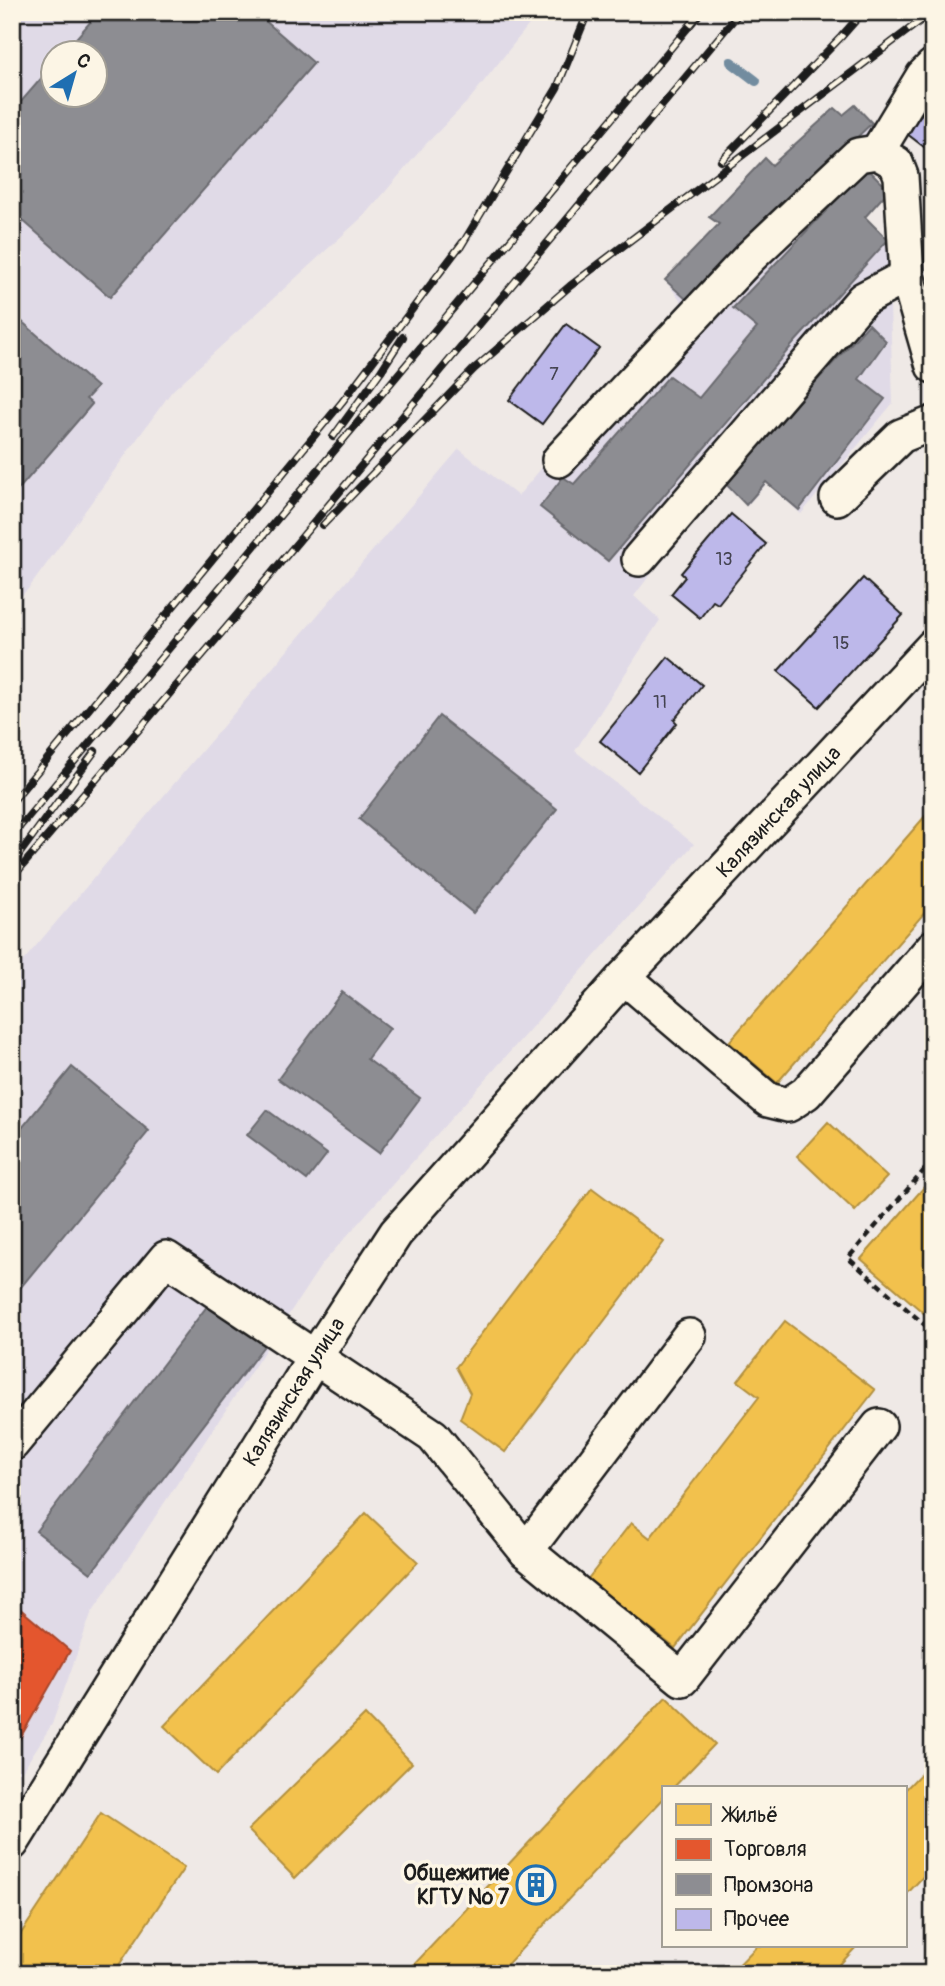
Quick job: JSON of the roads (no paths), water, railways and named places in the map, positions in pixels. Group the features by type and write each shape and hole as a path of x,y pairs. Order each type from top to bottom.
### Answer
{"street":[{"path":"877,152 923,76 933,66"},
{"path":"559,460 750,257 858,155 877,152 896,163 901,176 907,276 928,324 933,366"},
{"path":"639,559 863,299 907,276"},
{"path":"837,498 901,436 933,423"},
{"name":"Калязинская улица","path":"12,1843 396,1233 624,977 933,646"},
{"path":"624,977 768,1100 788,1105 806,1093 933,947"},
{"path":"12,1444 166,1258 433,1436 526,1551 682,1679 879,1426"},
{"path":"526,1551 689,1336"}],"waterway":[{"path":"731,62 756,81"}],"railway":[{"path":"460,248 557,88 588,12"},
{"path":"12,836 701,12"},
{"path":"12,878 236,616 740,12"},
{"path":"721,161 863,12"},
{"path":"323,525 474,369 570,286 932,12"},
{"path":"12,802 342,402 463,242"},
{"path":"333,437 403,337"},
{"path":"12,864 95,751"}],"place":[{"name":"Общежитие КГТУ № 7","path":"536,1885"}]}
